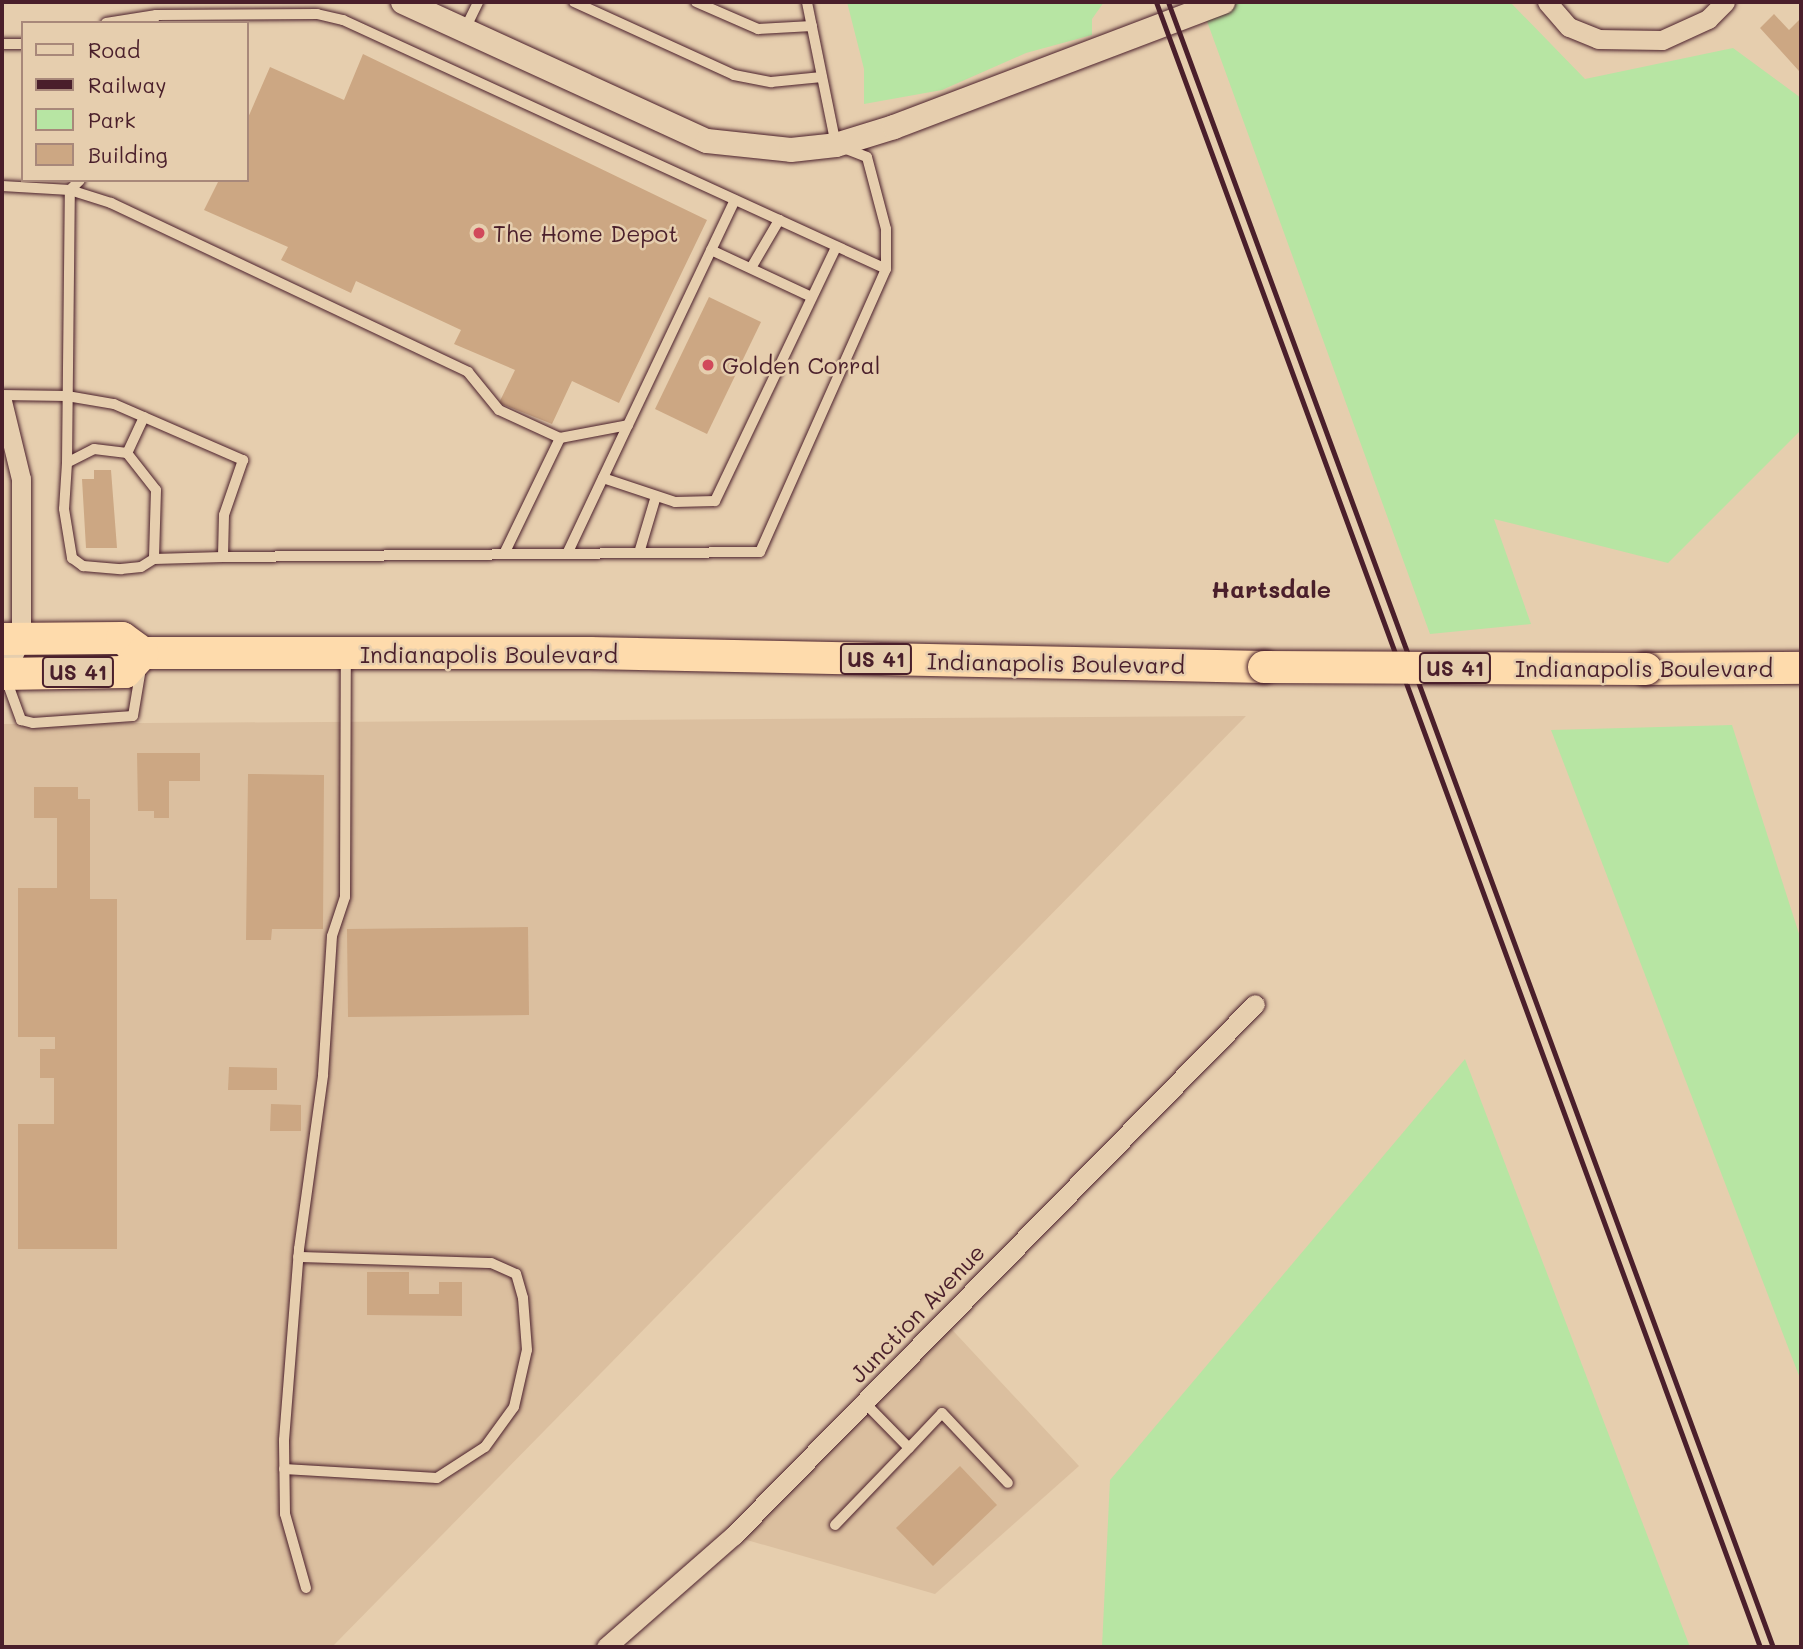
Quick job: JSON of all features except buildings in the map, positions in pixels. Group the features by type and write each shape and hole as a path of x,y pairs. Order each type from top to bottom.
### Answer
{"highway":[{"name":"Indianapolis Boulevard","path":"12,639 122,638 143,653 590,653 1264,667 1801,668"},
{"name":"US 41","path":"3,671 125,672 143,653"}],"street":[{"path":"403,2 466,27 708,141 791,150 836,145 1223,2"},
{"path":"1552,7 1569,27 1598,39 1662,40 1708,19 1725,2"},
{"path":"2,401 21,479 12,639 3,671"},
{"name":"Junction Avenue","path":"606,1647 733,1536 1255,1004"}],"lane":[{"path":"466,27 478,2"},
{"path":"574,2 734,75 771,82 822,77"},
{"path":"696,2 758,29 812,26"},
{"path":"78,182 70,190 67,463 64,509 72,558 83,566 121,569 141,567 154,559 223,557 760,552 886,270 886,229 867,154 836,145 807,2"},
{"path":"130,21 317,14 343,20 886,270"},
{"path":"2,44 21,44"},
{"path":"2,186 70,190 111,203 468,372 499,410 560,438 628,425"},
{"path":"567,554 734,200"},
{"path":"751,268 779,220"},
{"path":"603,478 675,502 715,501 836,247"},
{"path":"711,250 812,297"},
{"path":"2,395 68,396 114,404 243,460 225,515 223,557"},
{"path":"127,453 144,417"},
{"path":"504,554 560,438"},
{"path":"67,463 94,449 127,453 156,490 154,559"},
{"path":"639,553 656,496"},
{"path":"3,671 21,720 33,723 133,716 143,653"},
{"path":"306,1588 285,1514 284,1469 298,1256 323,1074 332,936 345,897 346,653"},
{"path":"284,1469 437,1478 485,1447 514,1407 527,1350 523,1298 516,1274 491,1263 298,1256"},
{"path":"864,1402 909,1448"},
{"path":"835,1525 942,1413 1008,1483"}],"shaded area":[{"path":"1246,716 332,1647 2,1647 2,724"},
{"path":"944,1321 1079,1466 935,1594 733,1536"}],"green space":[{"path":"847,2 1104,2 1092,19 1092,35 1026,53 942,90 864,104 864,69"},
{"path":"1200,2 1510,2 1585,79 1733,48 1801,98 1801,430 1668,563 1494,519 1531,624 1430,634"},
{"path":"1732,725 1801,940 1801,1381 1551,730"},
{"path":"1465,1059 1690,1647 1102,1647 1110,1480"}],"railway":[{"path":"1156,2 1760,1647"},
{"path":"1168,2 1773,1647"}],"place":[{"name":"The Home Depot","path":"479,233"},
{"name":"Golden Corral","path":"708,365"}],"district":[{"name":"Hartsdale","path":"1271,589"}]}
